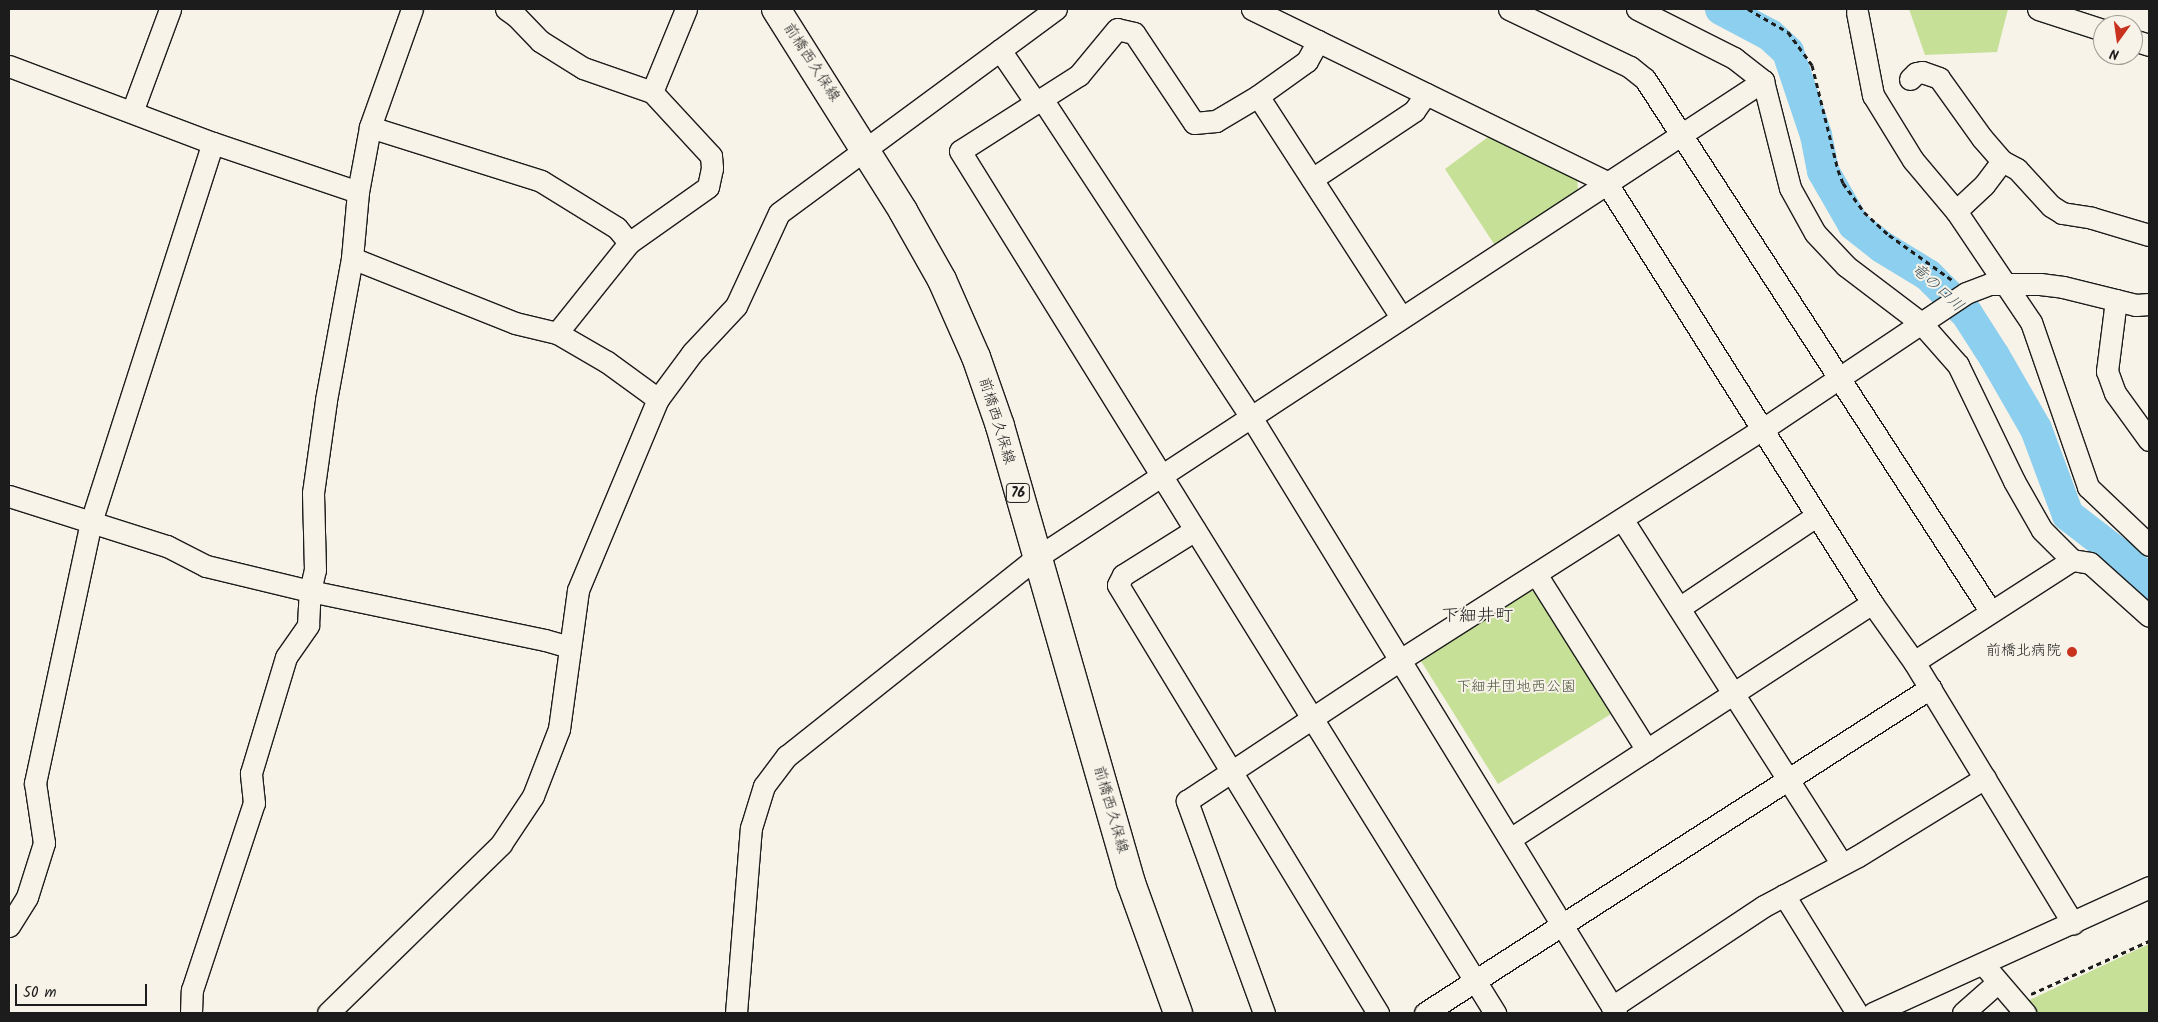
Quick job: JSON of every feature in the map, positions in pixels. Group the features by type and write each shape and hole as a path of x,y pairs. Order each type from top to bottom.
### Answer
{"main road":[{"name":"前橋西久保線","path":"776,9 865,148 942,280 976,357 1000,426 1036,558 1131,883 1178,1013"}],"street":[{"path":"132,112 170,9"},
{"path":"191,1013 192,990 254,804 251,773 286,657 308,624 310,591 315,570 313,493 326,400 352,258 358,192 370,127 412,9"},
{"path":"506,9 516,16 540,41 583,68 652,92 711,156 712,168 708,187 629,243 557,333"},
{"path":"652,92 686,9"},
{"path":"328,1013 501,844 527,804 559,729 578,590 658,400 692,353 736,306 779,213 1056,9"},
{"path":"1252,9 1606,182 1816,516 1872,603 1914,662 2074,923"},
{"path":"1509,9 1630,67 1646,79 1991,612"},
{"path":"1637,9 1734,58 1763,81 1790,188 1815,233 1846,266 1925,321 1958,365 2014,482 2042,530 2072,560 2090,563 2149,616"},
{"path":"2038,9 2093,27"},
{"path":"1857,10 1873,95 1913,160 1956,211 2008,285 2031,322 2088,487 2149,544"},
{"path":"1318,41 1307,61 1258,96 1216,121 1194,123 1134,33 1117,28 1079,75 960,151 1495,1013"},
{"path":"1000,50 1039,101 1251,416 1614,1010 1784,895 1858,856 1985,778"},
{"path":"9,66 213,142 358,192"},
{"path":"1910,79 1916,73 1922,72 1939,78 1982,138 2002,162 2017,168 2042,198 2062,213 2149,235"},
{"path":"736,1013 750,828 764,786 787,756 1036,558 1606,182 1763,81"},
{"path":"1312,180 1414,111 1426,94"},
{"path":"1258,96 1401,317"},
{"path":"370,127 541,181 616,228 629,243"},
{"path":"9,926 26,897 44,843 35,783 91,522 213,142"},
{"path":"1956,211 1984,186 2002,162"},
{"path":"352,258 515,323 557,333 607,362 658,400"},
{"path":"1264,1013 1187,801 1400,660 1763,429 1967,293 1990,284 2040,284 2063,287 2136,305 2149,301"},
{"path":"2116,300 2107,371 2115,392 2149,440"},
{"path":"9,496 167,546 206,566 310,591 545,640 569,647"},
{"path":"1679,608 1816,516"},
{"path":"1622,519 1842,864"},
{"path":"1195,530 1123,575 1118,585 1378,1013"},
{"path":"1914,662 2072,560"},
{"path":"1536,574 1647,750"},
{"path":"1510,838 1872,603"},
{"path":"1425,1013 1930,688"},
{"path":"1873,1013 2074,923 2149,887"},
{"path":"1784,895 1856,1013"},
{"path":"1983,964 2020,1007"},
{"path":"1964,1013 1998,983"}],"path":[{"path":"1748,9 1788,32 1812,64 1838,170 1843,183 1864,212 1889,235 1967,293"},
{"path":"2020,1007 2149,941"}],"green space":[{"path":"1909,9 2008,9 1997,52 1925,55"},
{"path":"1492,134 1577,175 1578,192 1496,247 1445,169"},
{"name":"下細井団地西公園","path":"1527,590 1535,592 1611,714 1498,784 1421,661 1423,654"},
{"path":"2149,944 2149,1013 2035,1013 2025,1002"}],"waterway":[{"name":"竜の口川","path":"1721,9 1770,35 1788,52 1816,135 1823,171 1854,225 1882,247 1928,275 1967,314 1994,356 2036,429 2068,515 2130,563 2149,583"}],"place":[{"name":"前橋北病院","path":"2072,652"}],"district":[{"name":"下細井町","path":"1477,617"}]}
